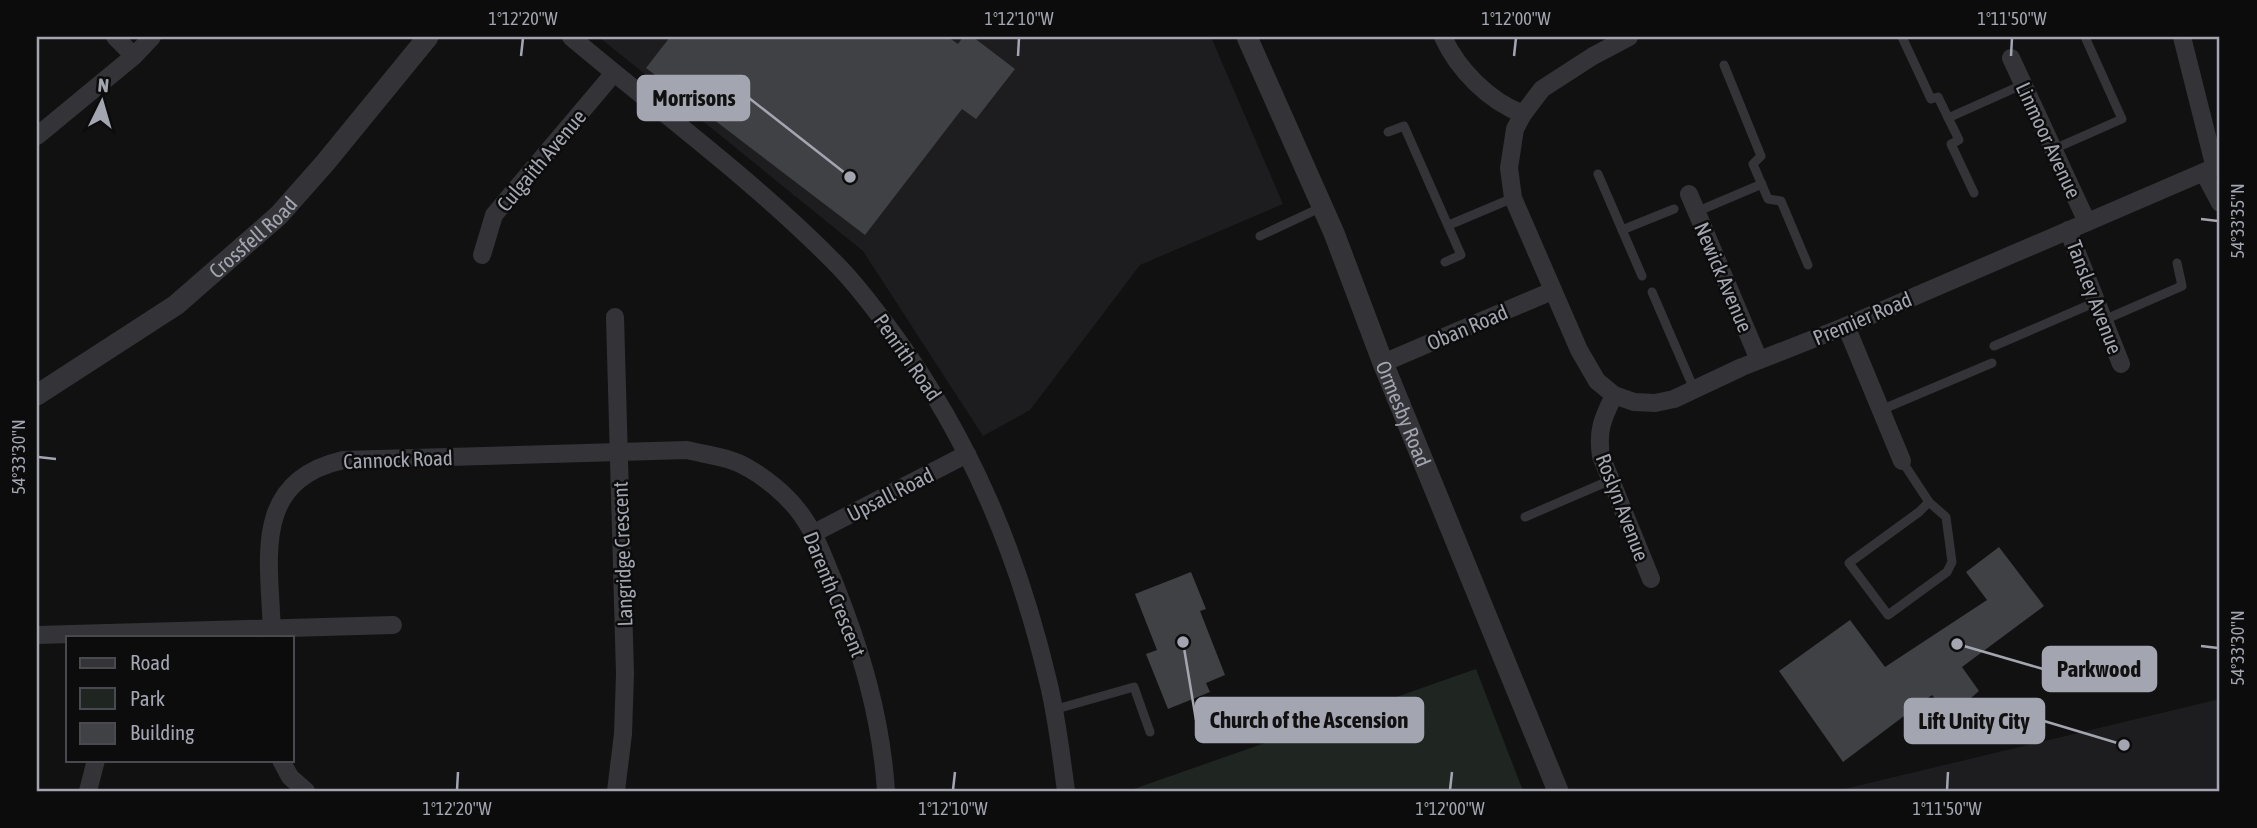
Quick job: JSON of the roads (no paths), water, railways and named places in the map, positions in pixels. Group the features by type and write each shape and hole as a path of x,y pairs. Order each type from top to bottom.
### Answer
{"street":[{"path":"115,37 134,56"},
{"path":"37,136 134,56 152,37"},
{"name":"Crossfell Road","path":"37,395 176,305 279,215 428,37"},
{"name":"Penrith Road","path":"571,37 761,194 841,269 906,352 940,404 967,454 994,508 1017,567 1046,673 1066,791"},
{"name":"Ormesby Road","path":"1247,37 1322,207 1558,791"},
{"path":"1443,37 1451,56 1494,99 1523,114"},
{"path":"1614,395 1597,382 1588,368 1552,291 1513,198 1509,155 1523,114 1542,89 1629,37"},
{"path":"2182,37 2220,203"},
{"name":"Linmoor Avenue","path":"2011,58 2087,222"},
{"name":"Culgaith Avenue","path":"482,255 494,215 614,73"},
{"name":"Premier Road","path":"1614,395 1634,402 1655,403 1674,399 1759,360 1846,326 2213,169"},
{"name":"Newick Avenue","path":"1689,194 1759,360"},
{"name":"Tansley Avenue","path":"2068,230 2121,364"},
{"name":"Oban Road","path":"1383,363 1552,291"},
{"name":"Langridge Crescent","path":"615,317 625,674 617,791"},
{"path":"1846,326 1902,461"},
{"name":"Roslyn Avenue","path":"1614,395 1601,423 1598,439 1601,456 1651,579"},
{"name":"Darenth Crescent","path":"618,453 687,450 719,457 747,467 774,486 797,508 814,533 855,636 877,713 886,791"},
{"name":"Cannock Road","path":"272,633 269,551 272,516 289,491 313,469 343,460 618,453"},
{"name":"Upsall Road","path":"814,533 967,454"},
{"path":"37,635 272,633 393,625"},
{"path":"88,791 95,762"},
{"path":"282,762 290,777 306,791"}],"lane":[{"path":"1902,37 1931,99 1938,97 1959,140 1951,144 1974,193"},
{"path":"2053,149 2122,119 2085,37"},
{"path":"1724,65 1761,156 1753,164 1768,199 1781,201 1808,265"},
{"path":"1948,118 2024,84"},
{"path":"1388,132 1404,127 1448,225 1461,255 1445,262"},
{"path":"1598,174 1642,276"},
{"path":"1696,212 1762,184"},
{"path":"1448,225 1513,198"},
{"path":"1260,236 1322,207"},
{"path":"1622,230 1674,209"},
{"path":"2104,320 2182,286 2177,263"},
{"path":"1652,292 1694,389"},
{"path":"1994,346 2096,302"},
{"path":"1881,410 1992,363"},
{"path":"1902,461 1928,502 1946,517 1952,562 1947,572 1888,615 1849,563 1928,502"},
{"path":"1525,517 1611,481"},
{"path":"1053,710 1134,687 1150,732"}],"place":[{"name":"Morrisons","path":"850,177"},
{"name":"Church of the Ascension","path":"1183,642"},
{"name":"Parkwood","path":"1957,644"},
{"name":"Lift Unity City","path":"2124,745"}]}
